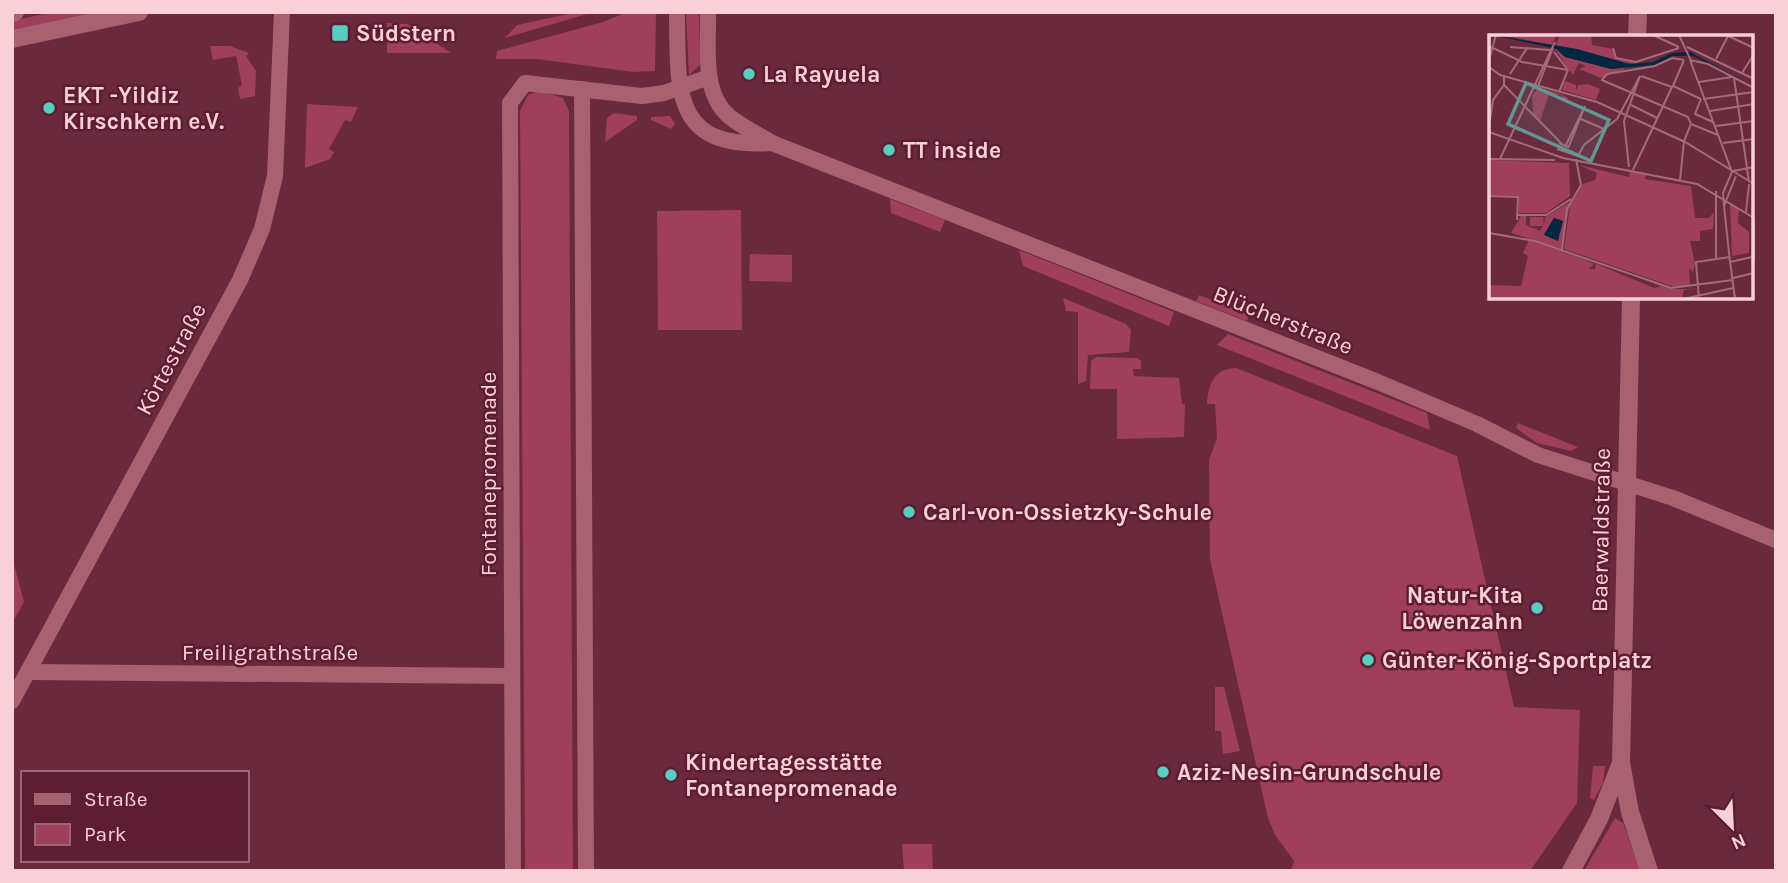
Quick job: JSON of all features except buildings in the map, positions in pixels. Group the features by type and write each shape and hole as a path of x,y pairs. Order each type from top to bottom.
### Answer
{"street":[{"path":"12,39 139,12"},
{"name":"Körtestraße","path":"12,701 240,280 262,229 277,157 282,12"},
{"path":"677,12 679,88"},
{"path":"586,871 582,89 642,96 679,88 709,77 708,12"},
{"path":"1637,35 1638,12"},
{"name":"Blücherstraße","path":"709,77 713,93 727,114 772,142 1378,383 1477,424 1538,455 1673,498 1776,540"},
{"name":"Fontanepromenade","path":"513,871 509,113 513,95 525,83 582,89"},
{"name":"Blücherstraße","path":"679,88 689,114 710,133 742,145 772,142"},
{"name":"Baerwaldstraße","path":"1631,299 1620,763 1630,812 1649,871"},
{"name":"Freiligrathstraße","path":"28,672 512,676"},
{"name":"Baerwaldstraße","path":"1571,871 1599,819 1620,763"}],"green space":[{"path":"53,12 95,12 12,30 12,21"},
{"path":"577,12 594,12 505,38 517,25"},
{"path":"627,12 656,12 655,71 633,72 537,59 496,59 497,51 603,22"},
{"path":"686,12 699,12 700,65 689,75"},
{"path":"387,23 407,24 451,53 387,53"},
{"path":"210,46 230,46 249,53 246,56 256,71 255,96 240,99 238,88 242,85 236,56 213,60"},
{"path":"540,91 563,98 569,111 573,871 525,871 520,111 528,95"},
{"path":"307,104 358,107 351,122 345,120 329,149 334,152 330,159 305,168"},
{"path":"614,113 637,116 637,120 605,142 607,118"},
{"path":"670,116 675,124 671,129 651,120 651,117"},
{"path":"890,199 945,220 940,232 891,213"},
{"path":"741,210 742,330 658,330 657,211"},
{"path":"1019,250 1174,312 1169,326 1023,266"},
{"path":"750,254 792,255 792,282 749,281"},
{"path":"1199,295 1249,315 1247,321 1196,301"},
{"path":"1063,298 1126,324 1131,330 1129,352 1088,355 1086,381 1078,384 1078,312 1066,311"},
{"path":"1228,334 1427,413 1430,430 1217,345"},
{"path":"1096,357 1137,358 1141,361 1141,369 1133,369 1134,376 1179,378 1182,404 1185,404 1184,437 1117,439 1117,389 1090,389 1091,361"},
{"name":"Günter-König-Sportplatz","path":"1236,368 1457,456 1514,707 1580,710 1577,803 1530,871 1291,871 1294,861 1275,835 1268,818 1210,559 1209,460 1217,438 1215,404 1207,404 1211,384 1217,374"},
{"path":"1518,423 1578,447 1571,451 1537,443 1516,428"},
{"path":"12,556 24,602 12,623"},
{"path":"1215,687 1224,687 1240,751 1223,754 1221,731 1215,731"},
{"path":"1593,766 1605,766 1603,783 1594,800 1590,798"},
{"path":"1615,818 1623,823 1640,871 1584,871"},
{"path":"902,844 932,844 933,871 904,871"}],"place":[{"name":"Südstern","path":"340,33"},
{"name":"La Rayuela","path":"749,74"},
{"name":"EKT -Yildiz Kirschkern e.V.","path":"49,108"},
{"name":"TT inside","path":"889,150"},
{"name":"Carl-von-Ossietzky-Schule","path":"909,512"},
{"name":"Natur-Kita Löwenzahn","path":"1537,608"},
{"name":"Günter-König-Sportplatz","path":"1368,660"},
{"name":"Aziz-Nesin-Grundschule","path":"1163,772"},
{"name":"Kindertagesstätte Fontanepromenade","path":"671,775"}]}
